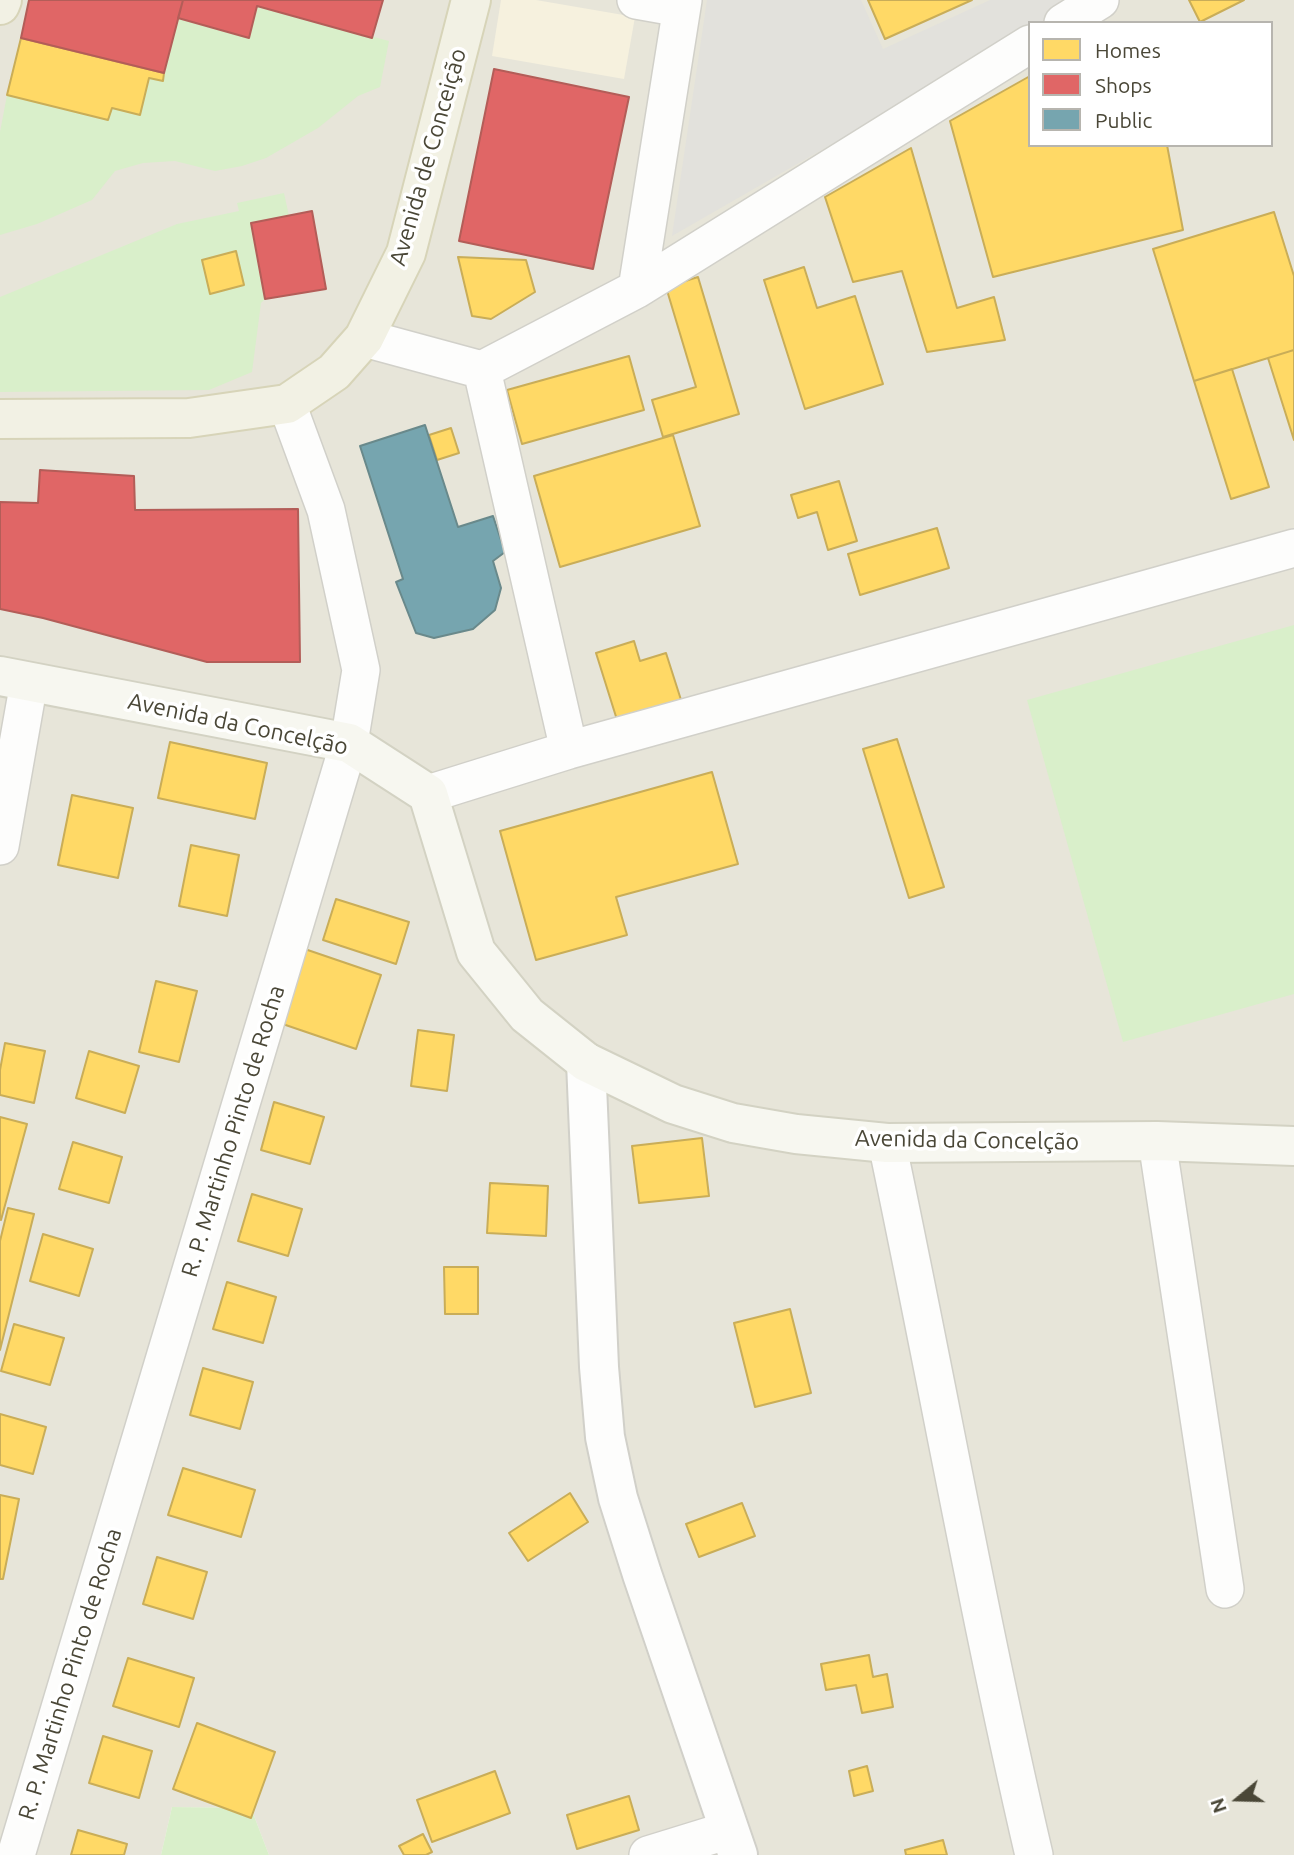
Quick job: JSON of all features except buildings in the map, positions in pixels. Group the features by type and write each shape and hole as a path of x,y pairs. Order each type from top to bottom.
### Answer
{"main road":[{"path":"0,5 2,0"},
{"name":"Avenida de Conceição","path":"0,419 190,418 287,404 334,372 364,338 406,253 471,0"},
{"name":"Avenida da Concelção","path":"14,679 349,743 428,794 476,952 527,1015 586,1062 673,1104 733,1123 796,1134 887,1143 1157,1140 1294,1146"}],"street":[{"path":"636,0 682,4 637,289"},
{"path":"1066,21 1100,0"},
{"path":"364,338 482,370 637,289 1028,45"},
{"path":"482,370 569,750"},
{"name":"R. P. Martinho Pinto de Rocha","path":"16,1855 349,743 361,670 326,510 287,404"},
{"path":"428,794 569,750 1294,548"},
{"path":"0,846 14,679"},
{"path":"586,1062 599,1367 605,1437 618,1498 638,1561 734,1842 648,1855"},
{"path":"1157,1140 1225,1590"},
{"path":"887,1143 1000,1710 1034,1855"}],"shaded area":[{"path":"0,0 1294,0 1294,1855 269,1855 251,1808 172,1807 161,1855 0,1855"},
{"path":"501,0 536,0 635,17 624,79 492,56"},
{"path":"707,0 861,0 883,49 990,0 1082,0 1045,21 1028,21 1028,31 672,236"}],"green space":[{"path":"257,6 389,41 380,87 358,96 318,128 266,158 215,171 175,161 143,163 115,171 92,200 37,224 0,235 0,132 7,95 108,120 112,108 140,115 149,78 163,81 178,18 249,37"},
{"path":"284,193 289,216 251,223 265,299 261,303 252,372 209,390 0,392 0,297 177,224 239,211 237,203"},
{"path":"1294,625 1294,994 1123,1042 1027,700"},
{"path":"172,1807 251,1808 269,1855 161,1855"}]}
